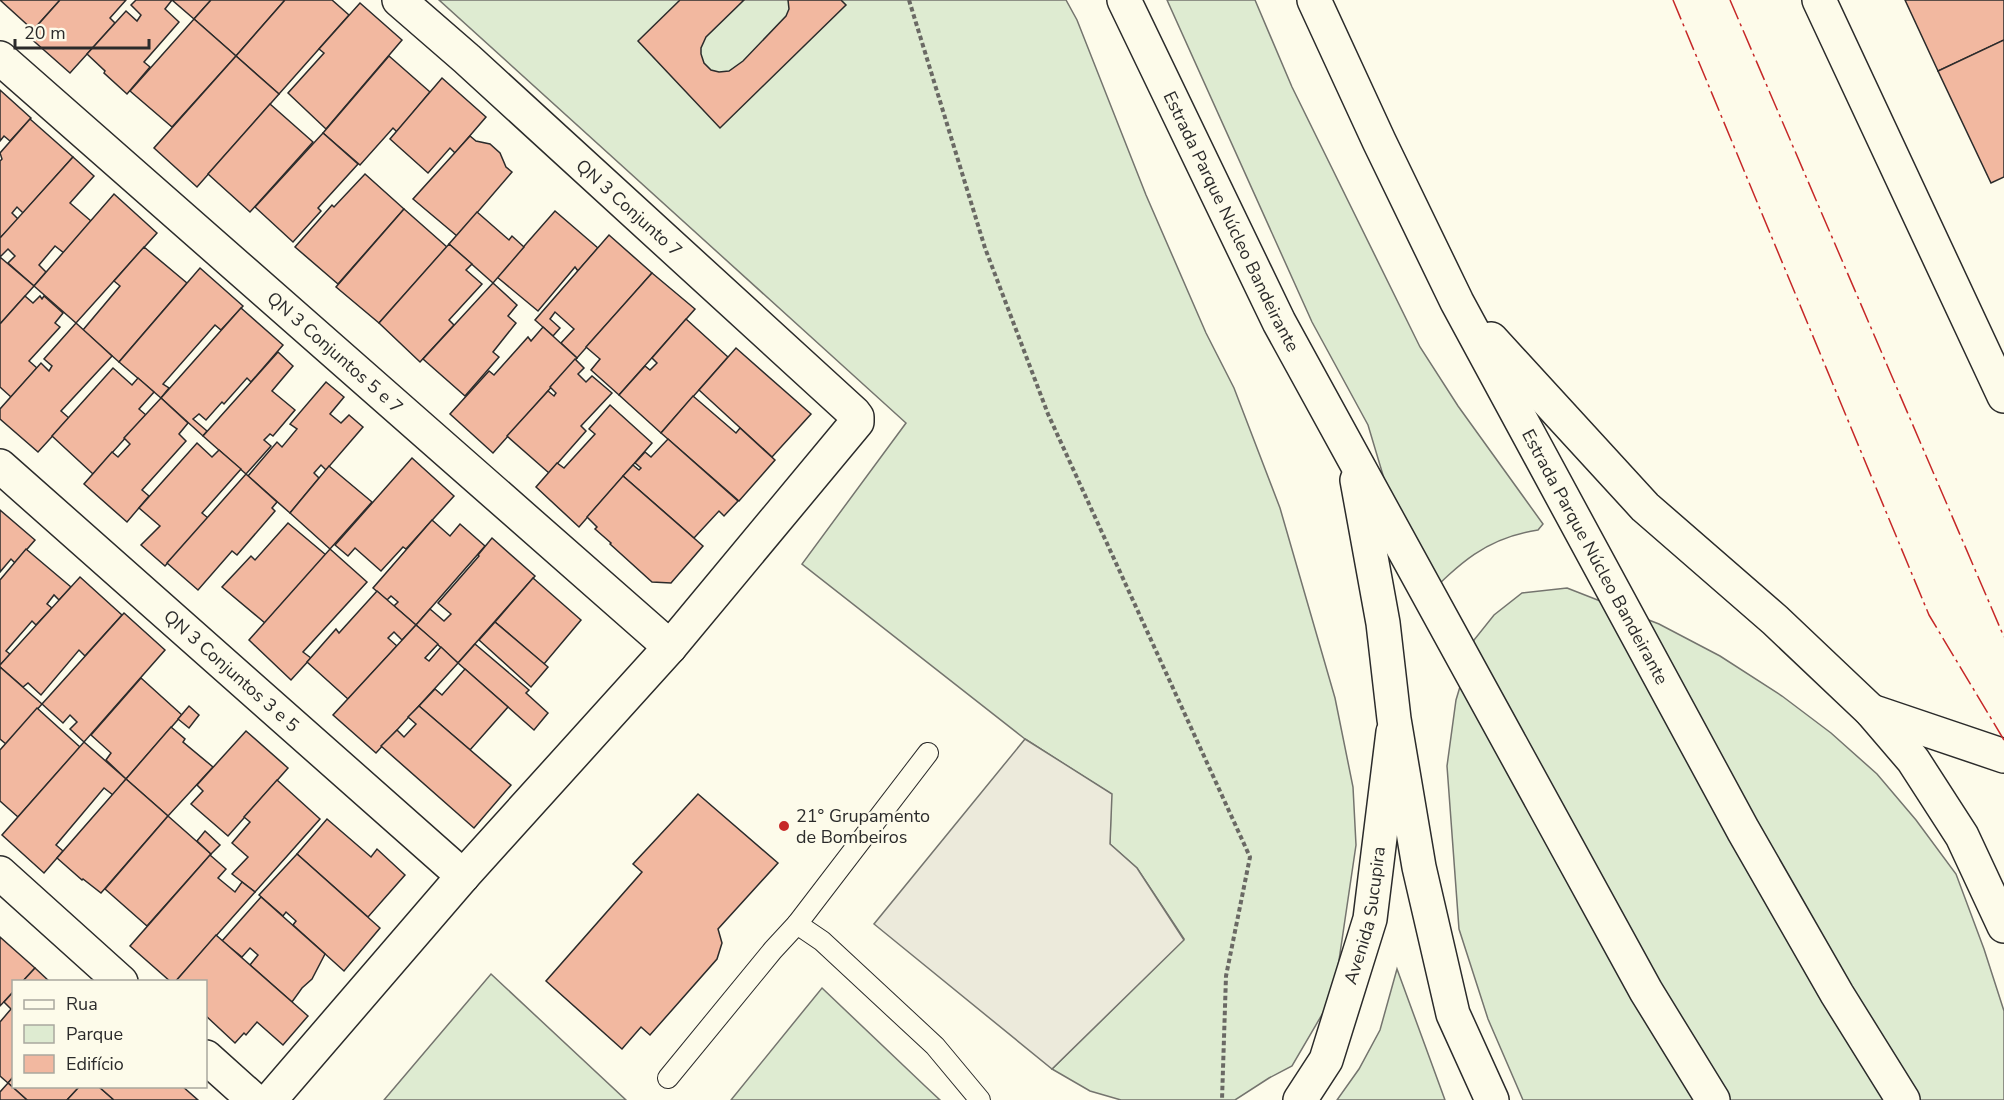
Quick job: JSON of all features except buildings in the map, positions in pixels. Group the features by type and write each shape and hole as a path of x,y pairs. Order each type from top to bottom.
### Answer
{"main road":[{"name":"QN 3 Conjunto 7","path":"399,0 467,59 857,417 856,422 670,647"},
{"name":"Estrada Parque Núcleo Bandeirante","path":"1125,0 1279,322 1635,971 1713,1100"},
{"name":"Estrada Parque Núcleo Bandeirante","path":"1314,0 1457,302 1743,830 1837,994 1903,1100"},
{"path":"1819,0 2004,396"},
{"name":"QN 3 Conjuntos 5 e 7","path":"0,58 670,647"},
{"path":"1457,302 1645,507 1775,620 1871,711 1913,760 1962,836 2004,926"},
{"path":"1351,452 1383,623 1394,719 1419,867 1453,1014 1492,1100"},
{"name":"QN 3 Conjuntos 3 e 5","path":"0,466 463,876"},
{"path":"270,1100 463,876 670,647"},
{"path":"1871,711 2004,756"},
{"name":"Avenida Sucupira","path":"1299,1100 1326,1060 1370,919 1394,719"},
{"path":"0,873 120,980"},
{"path":"207,1058 254,1100"}],"lane":[{"path":"668,1078 797,924 928,753"},
{"path":"797,924 822,941 935,1046 983,1098"}],"path":[{"path":"909,0 985,248 1048,414 1250,857 1226,976 1222,1100"}],"green space":[{"path":"439,0 1066,0 1077,20 1146,195 1206,333 1234,388 1280,508 1335,698 1353,787 1356,845 1334,994 1292,1066 1235,1100 1121,1100 1090,1091 1052,1069 1184,939 1137,868 1110,844 1111,794 1025,739 802,564 906,423"},
{"path":"1167,0 1255,0 1292,87 1420,347 1458,406 1543,524 1538,530 1502,539 1473,555 1447,576 1421,602 1368,425 1312,322"},
{"path":"1567,588 1659,624 1720,656 1782,696 1831,733 1877,774 1916,820 1956,874 2004,1011 2004,1100 1523,1100 1488,1019 1459,929 1447,766 1456,700 1474,640 1494,615 1522,593"},
{"path":"1397,969 1445,1100 1337,1100 1359,1069 1380,1030"},
{"path":"491,974 626,1100 384,1100"},
{"path":"822,988 925,1086 940,1100 731,1100"}],"shaded area":[{"path":"1025,739 1112,794 1110,844 1137,868 1184,940 1052,1069 874,924"}],"power":[{"path":"1673,0 1929,615 2004,740"},
{"path":"1730,0 2004,637"}],"place":[{"name":"21° Grupamento de Bombeiros","path":"784,826"}]}
